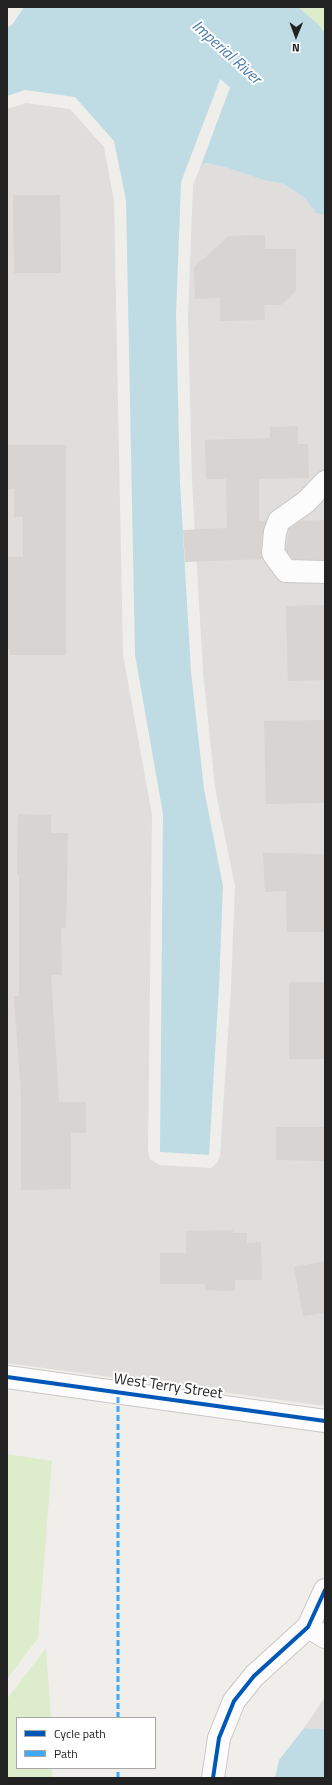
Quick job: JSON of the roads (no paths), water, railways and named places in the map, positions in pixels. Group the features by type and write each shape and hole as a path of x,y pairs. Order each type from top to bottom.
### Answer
{"street":[{"path":"325,482 306,502 280,521 275,532 273,553 286,571 325,572"},
{"name":"West Terry Street","path":"7,1377 325,1421"},
{"path":"213,1778 219,1738 234,1701 254,1676 316,1632 325,1590"}],"water":[{"path":"24,7 174,7 229,56 181,182 176,315 180,483 191,672 204,789 223,886 219,986 209,1155 160,1152 163,814 135,655 126,200 114,141 75,97 25,90 7,96 7,27 12,25"},
{"path":"193,7 298,7 318,24 325,33 325,215 316,213 304,197 284,184 264,180 225,167 206,163 201,165 240,61 241,53 239,49"},
{"path":"304,1728 325,1729 325,1778 275,1778 279,1760"}],"waterway":[{"name":"Imperial River","path":"174,7 264,86 325,111"}]}
